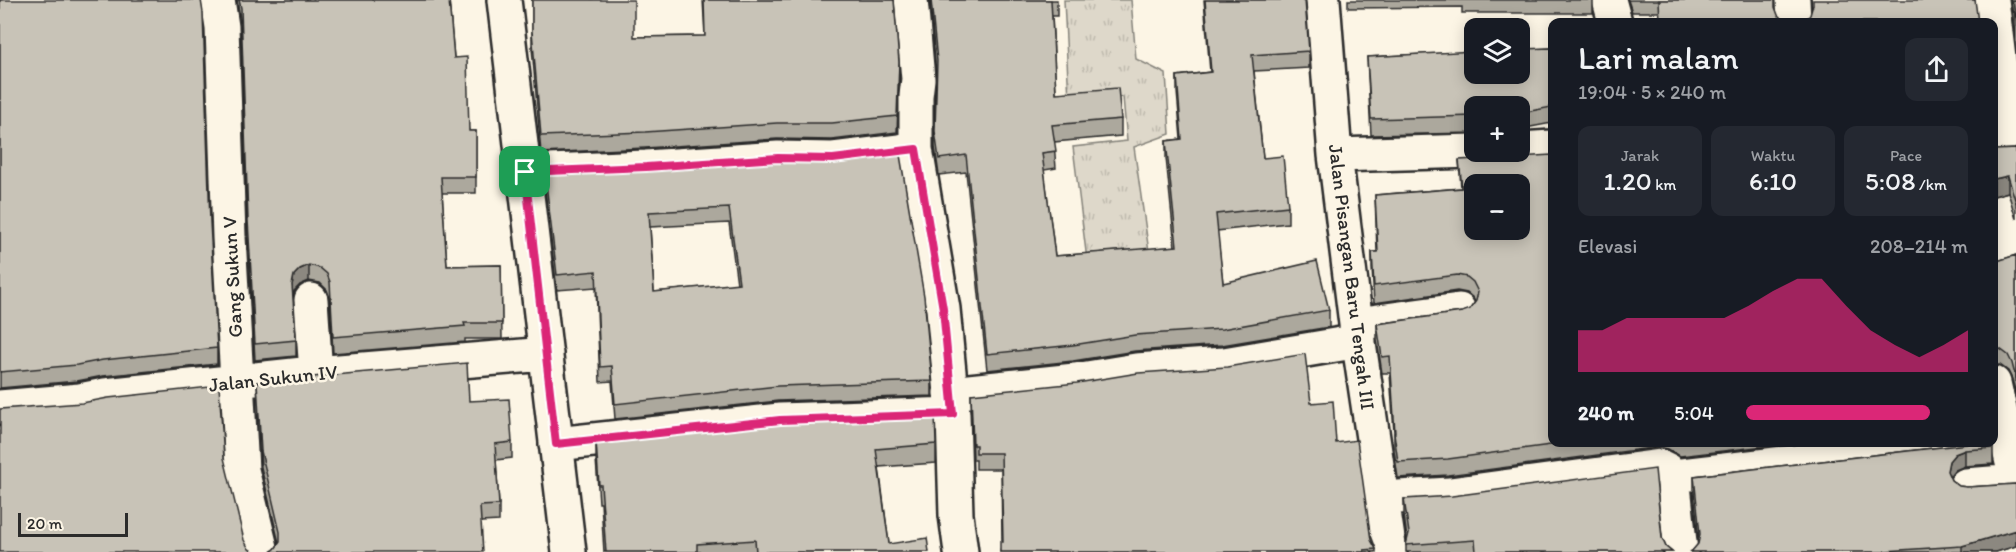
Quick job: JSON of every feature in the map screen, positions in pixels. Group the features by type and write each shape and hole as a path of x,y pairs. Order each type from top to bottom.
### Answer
{"street":[{"name":"Gang Sukun V","path":"218,0 222,38 242,470 262,552"},
{"path":"504,0 569,552"},
{"path":"911,0 918,79 916,149 943,309 952,404 956,515 961,552"},
{"name":"Jalan Pisangan Baru Tengah III","path":"1323,0 1335,155 1357,333 1390,552"},
{"path":"1609,0 1614,18"},
{"path":"1793,0 1794,18"},
{"path":"1992,0 1993,18"},
{"path":"1998,29 2016,29"},
{"path":"1998,58 2006,117 2005,136"},
{"path":"1530,148 1548,147"},
{"path":"525,172 778,158 833,159 916,149"},
{"path":"1335,155 1464,151"},
{"path":"311,300 316,374"},
{"path":"556,444 952,404 1136,370 1224,364 1458,310"},
{"name":"Jalan Sukun IV","path":"0,407 238,381 546,354"},
{"path":"1998,420 2000,439 2016,471"},
{"path":"1673,476 1735,455 1877,447"},
{"path":"1381,498 1450,494 1660,466 1673,476 1681,552"},
{"path":"1966,485 2016,481"}],"green space":[{"path":"1064,0 1131,0 1136,59 1166,74 1170,134 1134,147 1150,259 1087,260 1073,147 1127,141 1123,97 1069,99"}],"building":[{"path":"0,0 201,0 217,348 0,372"},
{"path":"239,0 449,0 454,58 467,57 469,131 476,131 476,177 441,177 447,266 501,265 502,323 464,323 465,326 333,337 330,282 327,274 320,268 309,265 294,275 292,285 296,340 255,344"},
{"path":"532,0 634,0 634,37 705,36 704,0 894,0 899,62 897,116 832,123 777,123 541,136 532,31"},
{"path":"931,0 1051,0 1056,93 1118,88 1121,119 1052,125 1056,151 1042,153 1055,256 1177,246 1166,141 1182,139 1177,76 1211,72 1205,0 1305,0 1309,51 1252,55 1263,158 1283,156 1288,206 1216,214 1223,283 1317,261 1329,310 1222,329 1135,335 1073,345 987,354 966,155 939,159 935,131 937,61"},
{"path":"1659,0 1775,0 1775,7 1781,18 1660,18"},
{"path":"1813,0 1975,0 1977,18 1807,18"},
{"path":"2013,0 2016,0 2016,27"},
{"path":"1548,48 1548,108 1530,111 1530,96 1464,96 1464,116 1371,119 1367,57 1464,52 1464,84 1530,84 1530,49"},
{"path":"2016,149 2016,203 2008,176 1998,178 1998,150"},
{"path":"900,155 924,296 932,381 778,386 615,404 612,366 600,367 596,271 557,275 545,175 778,162 835,163","holes":["729,208 739,283 654,292 649,212"]},
{"path":"1548,155 1548,445 1448,459 1398,462 1394,433 1390,356 1382,357 1377,324 1462,312 1470,309 1476,301 1478,292 1473,282 1467,277 1457,275 1374,286 1372,252 1378,252 1375,195 1462,188 1459,160 1464,160 1464,162 1530,162 1530,156"},
{"path":"2016,255 2016,379 2008,355 1998,349 1998,261"},
{"path":"1305,354 1311,403 1333,401 1336,443 1357,440 1371,540 1376,549 1364,550 1364,552 1000,552 1000,542 1003,542 1001,453 976,453 976,445 973,445 971,394 1077,383 1138,373 1227,367"},
{"path":"467,363 469,401 509,399 512,442 495,444 499,505 480,506 483,552 270,552 280,542 280,532 261,451 257,382"},
{"path":"219,386 224,458 244,540 249,549 254,552 0,552 0,409 82,403"},
{"path":"935,415 936,444 876,449 889,544 927,538 929,552 756,552 755,540 697,544 697,552 606,552 596,441 781,421"},
{"path":"1941,447 1993,447 1965,450 1955,454 1949,461 1947,471 1951,480 1959,486 2016,484 2016,530 1962,546 1885,552 1690,552 1698,544 1700,534 1694,476"},
{"path":"1655,469 1662,538 1666,547 1672,552 1476,552 1475,540 1406,545 1409,533 1404,499 1452,496"}],"route":[{"path":"916,149 943,309 953,414 780,420 556,444 525,172 778,158 833,159 873,156 916,149"}]}
